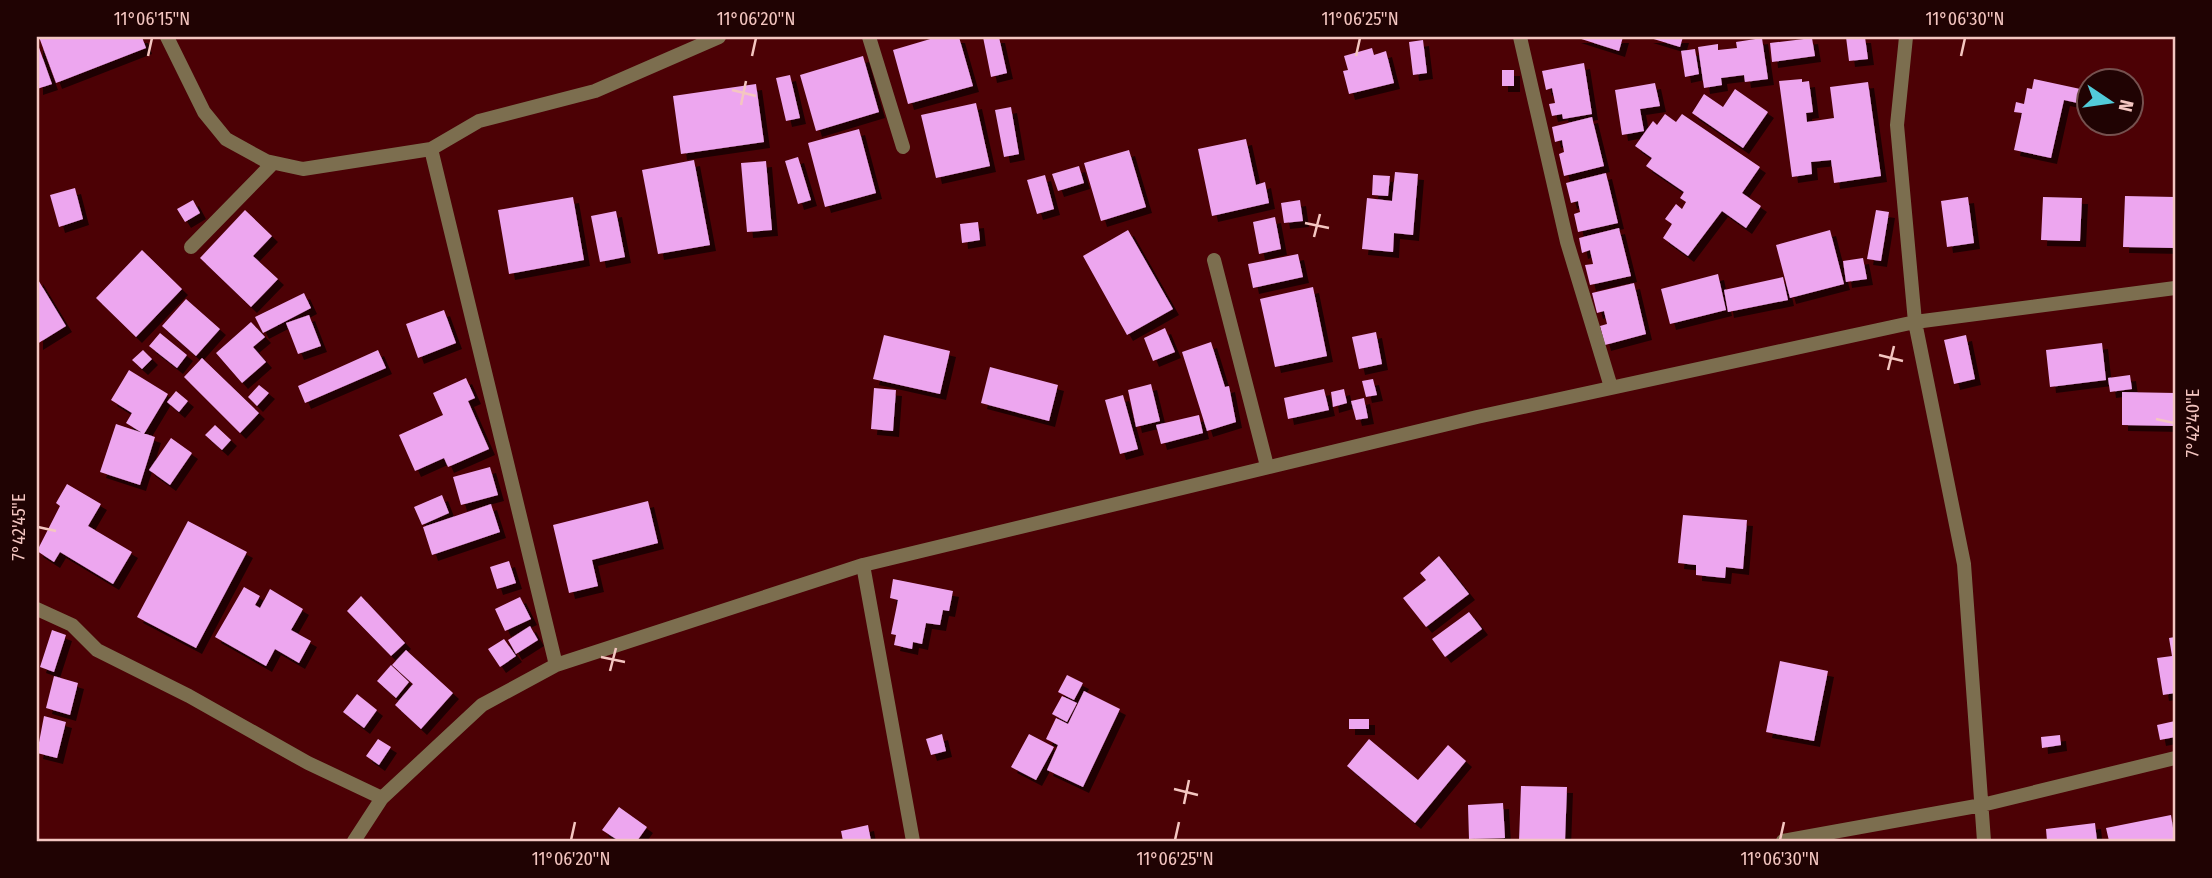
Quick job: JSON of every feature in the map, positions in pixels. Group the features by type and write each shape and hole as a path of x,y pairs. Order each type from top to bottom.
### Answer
{"street":[{"path":"167,37 204,112 221,133 238,148 273,163 303,169 431,149 479,121 594,91 719,37"},
{"path":"869,37 903,147"},
{"path":"1520,37 1567,242 1611,387"},
{"path":"1906,37 1897,125 1915,322 1964,564 1984,841"},
{"path":"431,149 556,665"},
{"path":"191,247 273,163"},
{"path":"1214,260 1267,466"},
{"path":"354,841 382,798 482,705 556,665 863,565 1267,466 1611,387 1915,322 2175,288"},
{"path":"863,565 913,841"},
{"path":"37,609 72,625 97,650 190,696 308,763 382,798"},
{"path":"1783,841 1982,804 2175,758"}],"building":[{"path":"39,37 142,37 146,48 56,83"},
{"path":"937,37 959,37 973,86 908,104 893,50"},
{"path":"983,37 999,37 1007,73 991,77"},
{"path":"1575,37 1623,37 1619,51"},
{"path":"1647,37 1683,37 1680,47"},
{"path":"1846,37 1865,37 1868,59 1849,61"},
{"path":"1762,38 1768,79 1745,82 1744,75 1721,78 1722,85 1704,88 1698,47 1718,44 1718,50 1737,48 1736,42"},
{"path":"1812,38 1815,56 1772,62 1770,43"},
{"path":"1423,40 1427,73 1413,75 1409,42"},
{"path":"37,42 52,84 37,89"},
{"path":"1372,48 1374,55 1386,51 1394,83 1349,94 1343,71 1348,70 1344,56"},
{"path":"1695,49 1699,74 1685,77 1681,51"},
{"path":"863,56 879,112 816,131 800,75"},
{"path":"1584,63 1592,114 1563,119 1562,114 1552,116 1549,104 1555,103 1552,88 1546,90 1542,71"},
{"path":"1502,70 1514,70 1514,86 1502,86"},
{"path":"790,75 800,118 786,121 776,78"},
{"path":"1802,79 1802,82 1809,81 1813,112 1806,113 1807,122 1834,118 1830,87 1868,82 1881,176 1834,183 1831,160 1811,162 1812,174 1792,177 1779,81"},
{"path":"2034,79 2076,88 2076,103 2064,100 2051,158 2014,150 2022,113 2014,112 2016,102 2024,104 2027,88 2032,89"},
{"path":"1655,83 1660,106 1640,109 1644,131 1622,135 1615,90"},
{"path":"756,84 764,142 681,154 673,96"},
{"path":"1735,89 1768,112 1743,148 1692,113 1704,94 1723,107"},
{"path":"976,103 990,166 936,178 921,115"},
{"path":"1011,107 1019,154 1004,157 995,110"},
{"path":"1665,114 1676,122 1682,114 1760,167 1742,193 1761,206 1746,228 1722,211 1688,256 1663,238 1672,224 1665,219 1676,204 1682,209 1686,202 1680,198 1684,192 1646,166 1652,158 1635,146 1653,121 1657,125"},
{"path":"1592,117 1604,166 1564,176 1559,154 1564,152 1562,140 1555,142 1552,127"},
{"path":"859,129 876,193 825,207 808,143"},
{"path":"1246,139 1256,185 1265,182 1269,203 1212,216 1198,149"},
{"path":"1129,150 1146,207 1101,221 1084,163"},
{"path":"798,157 811,200 798,204 785,161"},
{"path":"694,160 710,245 658,254 642,170"},
{"path":"766,161 772,230 747,232 741,163"},
{"path":"1079,166 1084,183 1058,191 1052,174"},
{"path":"1395,172 1418,174 1413,235 1394,233 1393,252 1362,249 1367,198 1392,201"},
{"path":"1606,173 1618,223 1578,232 1574,214 1580,212 1578,201 1571,203 1566,183"},
{"path":"1045,175 1054,209 1037,214 1027,180"},
{"path":"1373,175 1390,176 1388,196 1372,195"},
{"path":"75,188 83,219 59,227 50,195"},
{"path":"2125,196 2175,197 2175,248 2123,247"},
{"path":"573,197 584,260 509,274 498,210"},
{"path":"1968,197 1974,243 1947,247 1941,201"},
{"path":"2043,197 2082,198 2080,241 2041,240"},
{"path":"193,200 200,213 185,222 177,209"},
{"path":"1300,200 1303,221 1284,223 1281,203"},
{"path":"245,210 272,236 253,256 278,279 251,307 200,258"},
{"path":"1876,210 1889,212 1881,261 1867,259"},
{"path":"616,211 625,257 600,262 591,216"},
{"path":"1275,217 1281,249 1259,254 1253,222"},
{"path":"978,222 980,240 962,243 960,224"},
{"path":"1619,228 1631,276 1590,285 1585,265 1593,264 1590,250 1582,253 1579,238"},
{"path":"1128,230 1173,309 1127,335 1083,256"},
{"path":"1830,230 1844,284 1790,298 1776,245"},
{"path":"142,250 182,289 136,337 96,298"},
{"path":"1298,254 1303,277 1253,288 1248,264"},
{"path":"1863,258 1867,279 1846,282 1843,261"},
{"path":"1718,274 1726,310 1670,324 1661,289"},
{"path":"1783,277 1788,300 1728,312 1724,290"},
{"path":"37,278 66,326 37,344"},
{"path":"1634,283 1646,334 1605,345 1600,326 1607,324 1604,311 1597,313 1592,293"},
{"path":"1313,287 1327,356 1275,367 1260,299"},
{"path":"304,293 311,308 263,333 255,317"},
{"path":"186,299 220,329 196,356 162,326"},
{"path":"444,310 456,343 418,358 406,324"},
{"path":"309,315 321,346 298,354 286,323"},
{"path":"251,322 265,337 253,347 266,362 242,383 216,353"},
{"path":"1165,328 1175,352 1153,361 1144,338"},
{"path":"1376,332 1382,364 1359,369 1352,337"},
{"path":"160,333 187,355 177,368 149,346"},
{"path":"884,335 950,351 940,394 873,379"},
{"path":"1966,335 1975,379 1954,384 1944,340"},
{"path":"1211,342 1225,387 1229,386 1236,422 1207,431 1182,352"},
{"path":"2102,343 2106,380 2050,387 2046,350"},
{"path":"143,350 152,359 142,369 132,360"},
{"path":"378,350 386,368 305,403 298,386"},
{"path":"202,358 259,413 240,433 184,377"},
{"path":"990,367 1058,385 1049,421 981,403"},
{"path":"129,370 168,394 144,434 126,423 132,413 111,400"},
{"path":"2130,375 2132,389 2110,392 2108,378"},
{"path":"466,378 475,398 468,401 489,449 448,467 444,458 415,471 399,435 443,415 433,393"},
{"path":"1373,379 1377,395 1366,397 1362,381"},
{"path":"1151,384 1160,421 1136,427 1128,390"},
{"path":"259,385 269,393 257,406 248,397"},
{"path":"874,388 896,390 893,431 871,429"},
{"path":"1324,389 1329,410 1288,419 1284,398"},
{"path":"1344,389 1347,403 1333,407 1331,392"},
{"path":"176,391 188,401 179,412 167,402"},
{"path":"2122,392 2175,393 2175,426 2122,425"},
{"path":"1123,395 1138,449 1120,454 1105,400"},
{"path":"1364,398 1368,418 1356,420 1351,401"},
{"path":"1199,415 1203,433 1161,444 1156,425"},
{"path":"116,424 155,437 140,485 100,472"},
{"path":"215,425 231,440 222,450 205,435"},
{"path":"171,438 192,453 170,485 149,470"},
{"path":"490,467 498,495 461,505 453,477"},
{"path":"67,484 101,504 88,526 132,552 113,584 60,552 54,562 37,551 60,506 56,503"},
{"path":"442,495 449,513 422,525 414,507"},
{"path":"648,501 658,543 592,560 598,586 569,593 553,525"},
{"path":"491,504 500,532 432,555 423,527"},
{"path":"1683,515 1747,520 1743,569 1726,567 1725,578 1696,575 1696,565 1678,563"},
{"path":"188,521 247,552 196,648 137,617"},
{"path":"1439,556 1469,594 1426,627 1403,598 1426,580 1420,573"},
{"path":"509,561 516,583 497,589 490,567"},
{"path":"893,579 953,591 949,611 943,610 940,625 926,623 922,644 913,642 912,649 894,645 896,635 891,634 898,600 890,598"},
{"path":"244,587 260,596 255,605 260,608 270,589 303,609 291,630 311,641 299,663 275,649 266,666 215,637"},
{"path":"361,596 405,643 391,656 347,611"},
{"path":"520,597 531,619 505,631 495,609"},
{"path":"1469,612 1482,629 1445,657 1432,639"},
{"path":"530,626 538,640 516,654 508,640"},
{"path":"52,630 66,635 54,672 40,667"},
{"path":"2175,637 2175,693 2163,695 2157,658 2172,656 2169,638"},
{"path":"504,639 516,656 500,667 488,649"},
{"path":"406,650 453,693 421,729 395,705 413,684 392,665"},
{"path":"1780,661 1828,671 1814,741 1766,732"},
{"path":"391,665 409,682 396,698 377,681"},
{"path":"1067,675 1083,683 1074,700 1058,692"},
{"path":"54,676 78,683 70,715 46,708"},
{"path":"1084,691 1120,709 1083,787 1047,770 1058,745 1046,739 1056,718 1068,724"},
{"path":"357,694 377,710 364,728 343,712"},
{"path":"1062,696 1077,703 1067,722 1052,714"},
{"path":"44,716 66,722 57,758 37,753"},
{"path":"1349,719 1369,719 1369,729 1349,729"},
{"path":"2175,721 2175,737 2160,740 2157,725"},
{"path":"942,734 946,751 931,755 926,739"},
{"path":"1029,734 1054,747 1036,780 1011,767"},
{"path":"2060,735 2061,745 2042,748 2041,737"},
{"path":"378,739 391,747 379,765 366,756"},
{"path":"1369,739 1418,780 1448,745 1466,761 1415,823 1347,766"},
{"path":"1521,786 1567,787 1565,841 1519,841"},
{"path":"1503,803 1505,838 1469,839 1468,805"},
{"path":"619,807 647,827 637,841 619,841 602,830"},
{"path":"2171,815 2175,841 2109,841 2106,828"},
{"path":"2095,823 2097,841 2047,841 2046,829"},
{"path":"868,825 871,841 843,841 841,831"}]}
